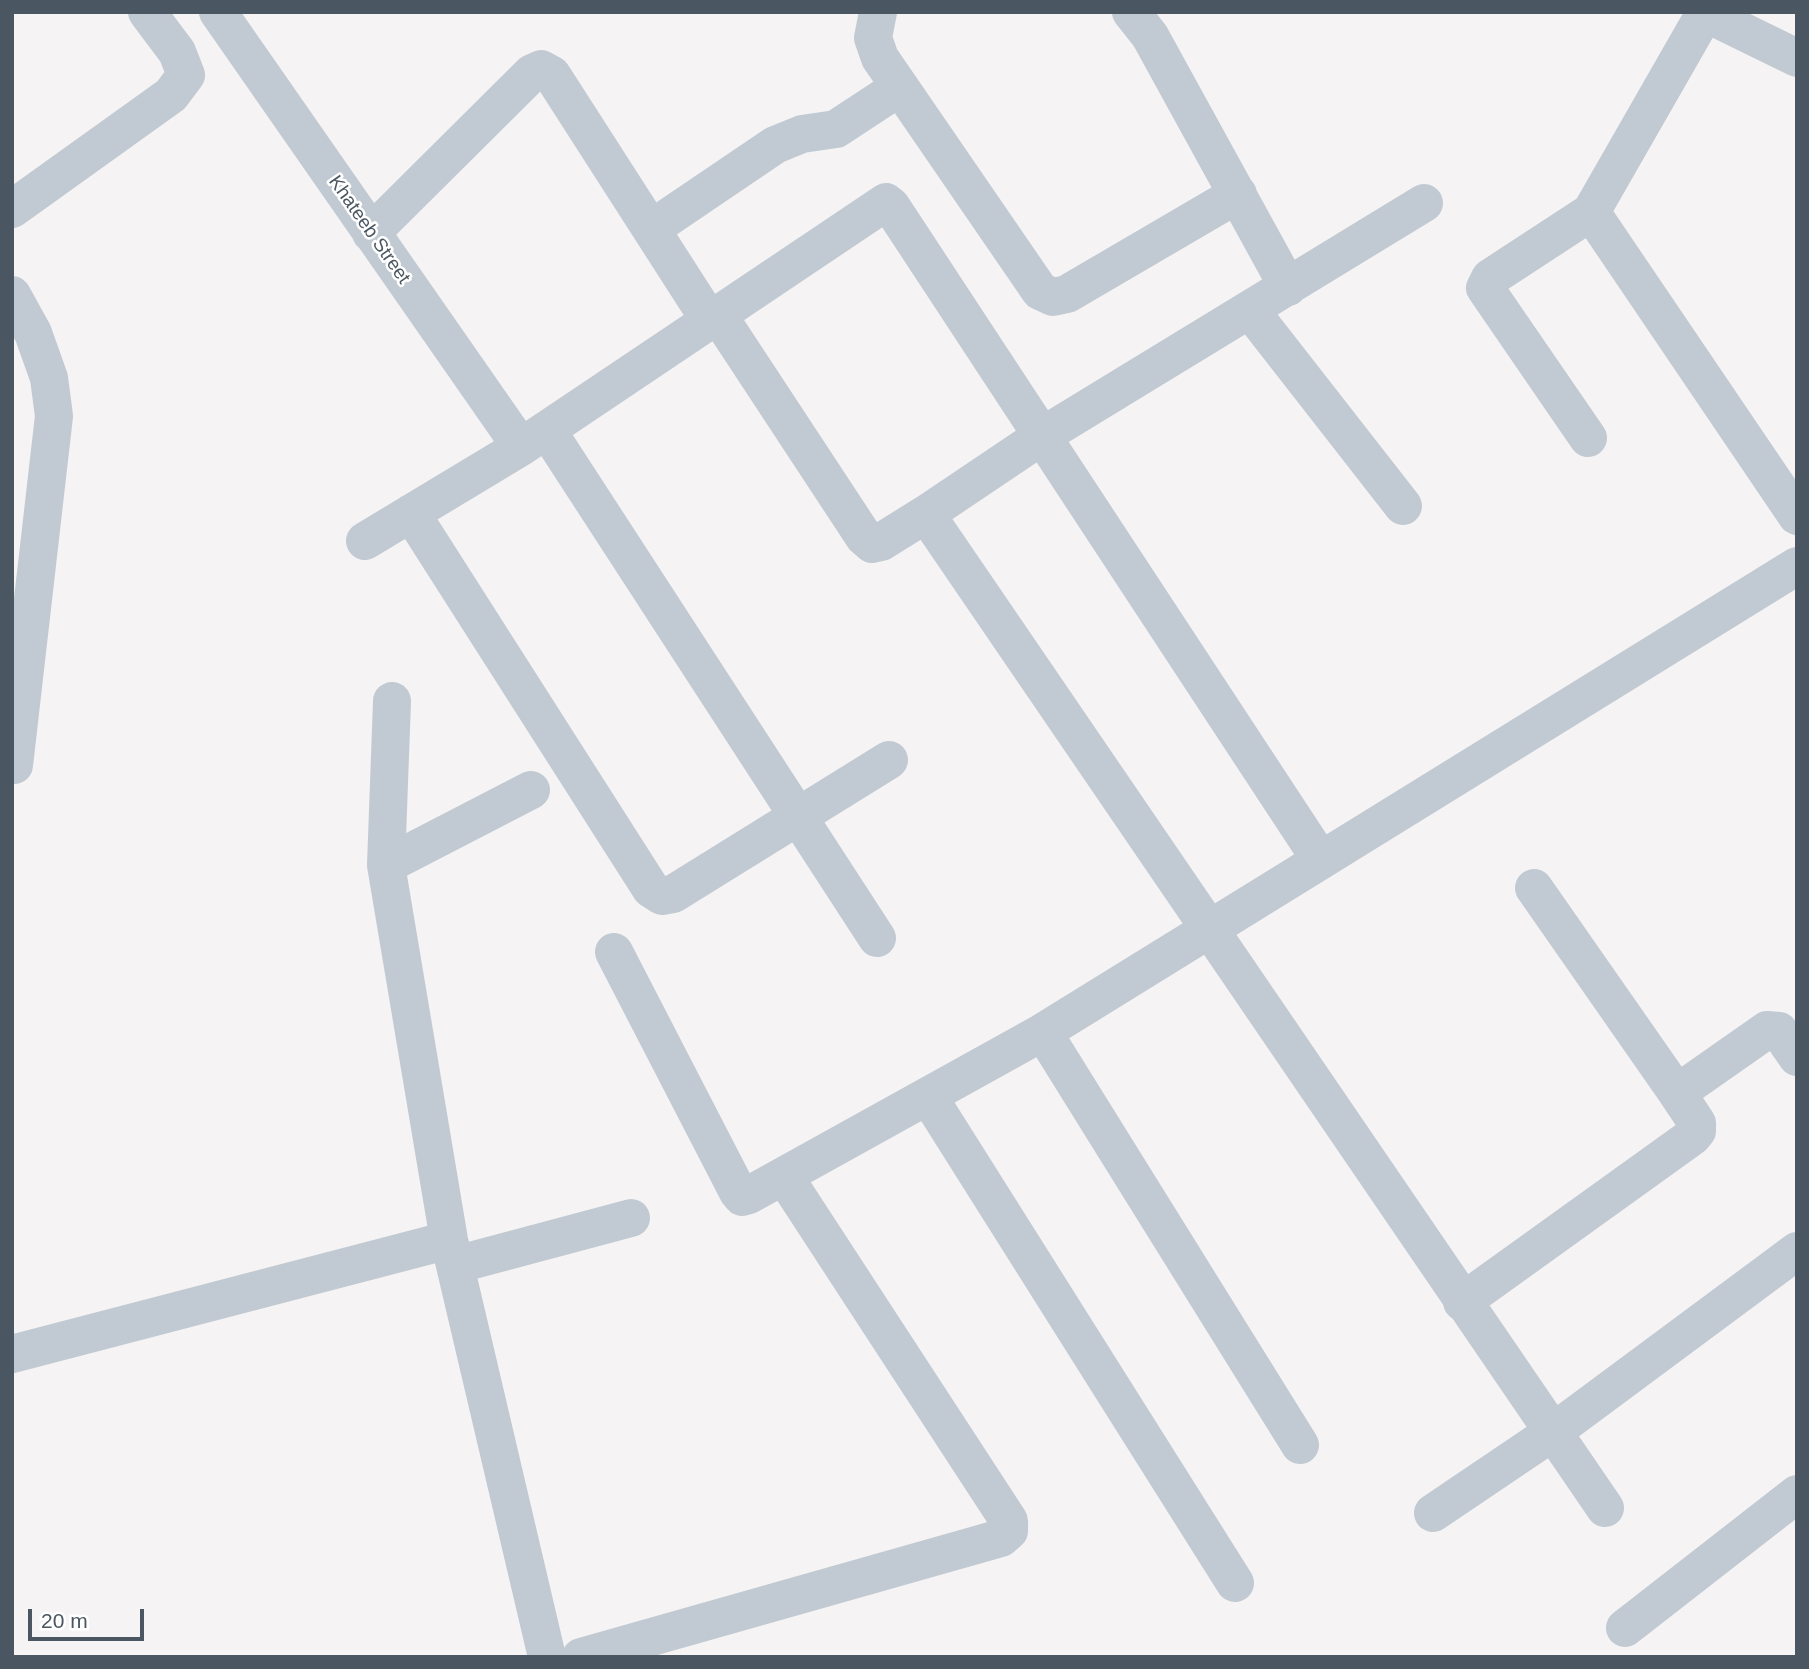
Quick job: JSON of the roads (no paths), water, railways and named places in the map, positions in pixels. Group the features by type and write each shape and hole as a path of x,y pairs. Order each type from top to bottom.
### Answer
{"street":[{"path":"12,209 171,95 186,75 177,52 147,12"},
{"path":"878,12 873,38 880,58 1040,291 1053,298 1067,294 1238,194"},
{"path":"1131,12 1150,36 1288,287"},
{"path":"177,52 218,13"},
{"name":"Khateeb Street","path":"218,13 371,233 534,439 798,816 877,938"},
{"path":"1588,438 1485,288 1490,278 1591,212 1704,13 1797,58"},
{"path":"371,233 532,73 541,69 552,75 651,229 864,537 872,544 881,542 1042,436 1424,203"},
{"path":"651,229 775,145 802,134 836,129 900,87"},
{"path":"365,541 534,439 886,202 1320,859"},
{"path":"1591,212 1797,516"},
{"path":"12,295 33,333 50,378 54,416 13,772"},
{"path":"1250,310 1403,506"},
{"path":"411,513 651,889 662,896 673,894 889,760"},
{"path":"926,514 1605,1508"},
{"path":"614,952 738,1192 742,1197 749,1195 1043,1032 1797,566"},
{"path":"393,701 386,865 452,1252 547,1657"},
{"path":"386,865 531,790"},
{"path":"1462,1301 1693,1136 1697,1130 1697,1123 1677,1093 1534,888"},
{"path":"1677,1093 1766,1030 1779,1031 1797,1057"},
{"path":"1043,1032 1300,1444"},
{"path":"928,1096 1235,1583"},
{"path":"581,1657 1001,1538 1009,1531 1009,1521 784,1176"},
{"path":"12,1354 452,1252 631,1218"},
{"path":"1433,1513 1553,1432 1797,1251"},
{"path":"1625,1628 1797,1494"}]}
